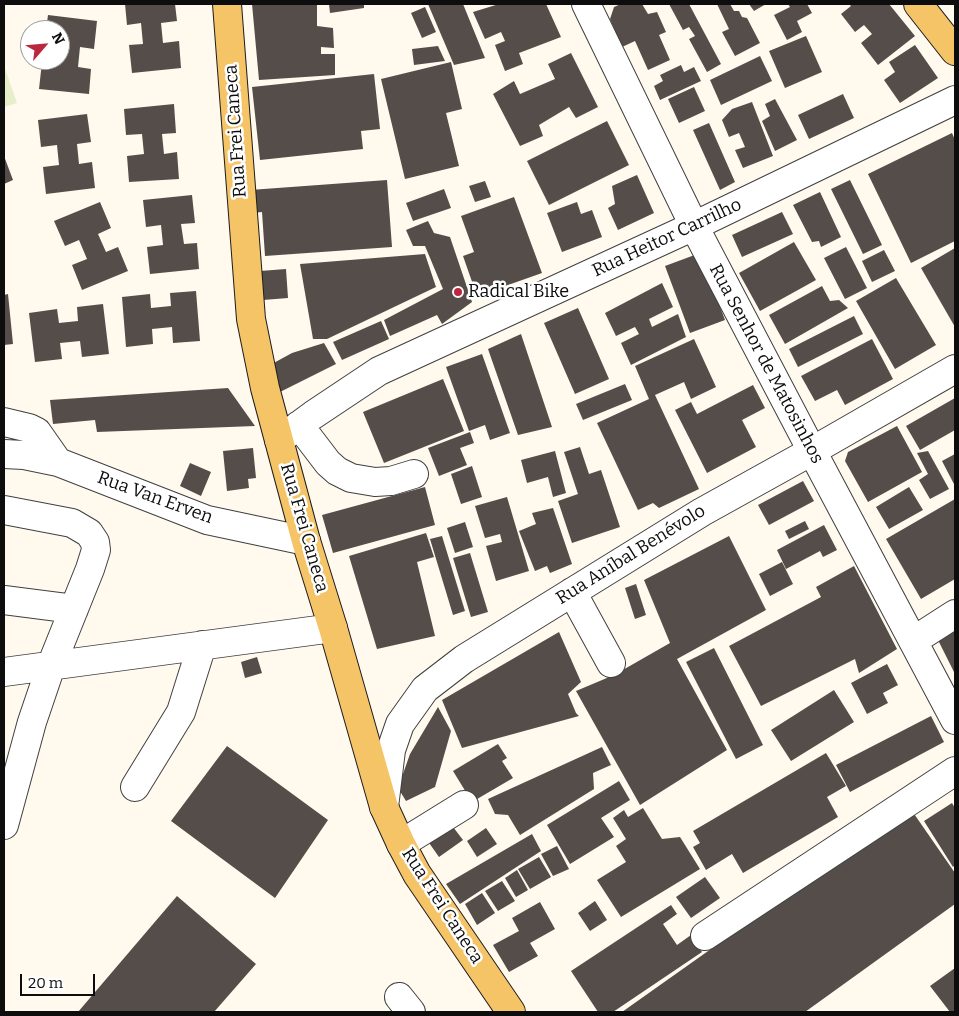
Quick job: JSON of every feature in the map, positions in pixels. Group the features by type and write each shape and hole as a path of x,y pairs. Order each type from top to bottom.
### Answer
{"main road":[{"name":"Rua Frei Caneca","path":"227,4 251,320 265,388 289,433 306,541 384,806 417,874 484,972 505,1010"},
{"path":"918,4 955,51"}],"street":[{"name":"Rua Senhor de Matosinhos","path":"586,4 694,226 955,720"},
{"name":"Rua Heitor Carrilho","path":"289,433 379,371 694,226 955,100"},
{"name":"Rua Aníbal Benévolo","path":"384,806 391,750 400,724 425,688 464,659 702,512 955,369"},
{"path":"4,422 37,432 58,462"},
{"path":"289,433 337,471 350,478 375,482 391,481 414,474"},
{"name":"Rua Van Erven","path":"4,454 24,454 58,462 207,520 306,541"},
{"path":"4,510 72,523 89,533 95,542 96,550 51,666 32,722 4,825"},
{"path":"572,592 612,663"},
{"path":"4,600 74,609"},
{"path":"913,641 955,614"},
{"path":"4,672 333,628"},
{"path":"135,787 181,712 202,645"},
{"path":"705,936 955,771"},
{"path":"401,844 464,805"}],"green space":[{"path":"4,66 17,103 4,107"}],"building":[{"path":"125,4 175,4 177,21 161,23 163,43 179,41 181,68 132,73 129,45 143,44 141,23 127,25"},
{"path":"252,4 317,4 317,26 333,28 334,48 321,47 321,54 335,54 335,75 259,80"},
{"path":"329,4 364,4 364,8 330,13"},
{"path":"428,4 463,4 485,58 454,65"},
{"path":"499,4 546,4 561,37 519,53 523,64 505,71 495,45 505,41 501,32 485,39 473,12"},
{"path":"621,4 642,4 648,14 657,12 666,32 659,35 670,60 648,70 635,41 622,47 610,19 614,7"},
{"path":"669,4 689,4 721,64 707,72 689,39 695,36 689,27 683,30"},
{"path":"717,4 730,4 734,11 739,11 742,17 747,18 760,43 735,56 722,32 729,29"},
{"path":"749,4 766,4 754,11"},
{"path":"788,4 807,4 812,13 797,21 802,32 787,40 774,15 790,7"},
{"path":"849,4 889,4 915,36 878,65 861,43 872,34 864,25 855,32 841,14 851,6"},
{"path":"425,7 436,32 422,38 411,13"},
{"path":"48,15 97,21 94,49 80,47 78,67 91,69 89,94 39,89 41,70 70,70 70,20 47,20"},
{"path":"806,36 822,72 785,88 769,51"},
{"path":"915,45 938,78 900,103 884,80 895,72 889,62"},
{"path":"438,46 445,61 414,65 412,49"},
{"path":"571,53 598,107 576,118 569,107 539,125 543,136 520,146 493,94 514,81 520,94 555,79 548,64"},
{"path":"760,56 772,81 721,105 710,80"},
{"path":"451,62 462,109 446,113 459,166 405,179 381,79"},
{"path":"681,65 684,72 694,67 701,81 660,100 654,86 663,81 660,75"},
{"path":"374,74 380,129 361,131 363,149 260,160 252,87"},
{"path":"694,87 705,111 679,123 668,99"},
{"path":"843,94 854,118 809,139 798,115"},
{"path":"775,99 797,140 775,151 762,121 770,116 765,104"},
{"path":"752,102 773,156 743,168 735,150 745,147 739,133 729,137 722,120 732,109"},
{"path":"174,104 176,133 162,134 164,154 177,152 179,179 129,182 127,156 144,154 142,134 126,135 124,109"},
{"path":"87,114 91,142 77,144 79,164 92,162 95,188 46,194 43,167 59,165 57,145 41,147 38,120"},
{"path":"607,121 629,165 549,205 527,161"},
{"path":"709,123 735,182 720,190 693,130"},
{"path":"952,133 955,140 955,241 911,263 868,174"},
{"path":"4,156 13,180 4,184"},
{"path":"637,175 654,213 618,230 608,208 615,204 612,186"},
{"path":"387,180 392,247 265,256 262,212 252,213 250,190"},
{"path":"850,180 882,245 863,254 831,189"},
{"path":"485,181 491,197 475,202 469,186"},
{"path":"444,189 451,208 413,221 406,203"},
{"path":"820,192 841,237 821,247 819,241 812,242 793,205"},
{"path":"192,195 195,223 181,224 184,244 197,243 199,269 150,274 147,247 163,245 161,225 146,227 143,200"},
{"path":"514,197 542,273 477,296 463,256 474,252 461,216"},
{"path":"100,202 111,228 98,234 106,252 118,247 128,271 82,290 72,265 87,259 79,240 65,246 54,221"},
{"path":"577,202 581,214 592,210 602,237 562,252 547,213"},
{"path":"782,212 793,234 742,257 732,235"},
{"path":"428,221 434,233 450,237 472,302 442,324 437,315 390,336 384,320 443,289 425,246 413,246 406,230"},
{"path":"794,242 816,280 760,311 739,273"},
{"path":"846,247 867,288 845,299 824,258"},
{"path":"955,248 955,327 921,268"},
{"path":"884,250 895,271 872,282 862,261"},
{"path":"700,253 725,320 690,333 665,266"},
{"path":"425,254 436,287 327,339 313,339 300,264"},
{"path":"286,269 288,298 263,300 260,271"},
{"path":"896,278 936,345 895,369 856,301"},
{"path":"662,283 673,307 649,319 652,327 678,314 686,337 631,365 621,343 639,334 635,327 616,336 605,313"},
{"path":"822,286 830,301 839,300 848,308 785,344 769,315"},
{"path":"196,291 200,341 173,343 172,327 152,329 153,344 126,347 122,297 150,294 151,308 171,306 170,293"},
{"path":"8,294 13,344 4,345 4,295"},
{"path":"103,304 109,354 82,357 80,341 60,343 62,359 35,362 29,313 57,309 59,323 78,321 77,307"},
{"path":"578,308 609,379 575,394 544,323"},
{"path":"854,316 863,334 798,367 789,349"},
{"path":"381,321 389,339 342,360 333,342"},
{"path":"521,334 552,427 518,435 488,349"},
{"path":"694,339 716,387 691,399 684,382 655,395 699,489 659,508 653,503 638,510 597,423 649,399 635,366"},
{"path":"872,339 893,379 845,405 837,390 815,401 801,376"},
{"path":"324,343 336,364 280,392 270,365 292,353"},
{"path":"482,354 510,433 490,440 485,425 469,431 446,367"},
{"path":"443,379 464,431 384,463 363,412"},
{"path":"625,384 632,400 583,420 576,404"},
{"path":"753,385 765,408 742,420 756,447 707,473 675,410 691,402 697,414"},
{"path":"228,388 255,426 97,432 95,420 53,424 50,400"},
{"path":"955,398 955,430 920,450 906,426"},
{"path":"897,426 922,472 868,502 845,461 848,452"},
{"path":"470,432 474,443 460,448 467,465 439,476 428,448"},
{"path":"580,447 589,474 601,470 620,527 572,543 558,501 578,494 564,452"},
{"path":"253,448 256,478 248,479 249,488 227,491 223,451"},
{"path":"555,451 566,493 553,497 548,477 527,483 521,460"},
{"path":"928,451 949,489 930,499 919,480 928,474 917,453"},
{"path":"955,454 955,486 942,461"},
{"path":"190,463 211,472 201,496 180,486"},
{"path":"472,466 482,497 461,504 451,474"},
{"path":"803,481 814,501 769,525 758,505"},
{"path":"425,487 435,525 333,553 322,515"},
{"path":"909,487 923,510 889,529 876,507"},
{"path":"507,497 529,571 496,581 486,546 502,542 500,534 485,538 475,506"},
{"path":"955,499 955,579 921,599 886,539"},
{"path":"553,508 572,564 550,573 547,566 535,571 519,531 536,524 532,513"},
{"path":"805,521 809,529 789,539 785,531"},
{"path":"465,522 473,547 455,553 447,528"},
{"path":"824,525 837,550 823,557 820,551 786,569 777,550"},
{"path":"426,533 434,557 417,562 435,636 377,649 349,556"},
{"path":"442,536 465,611 453,615 430,539"},
{"path":"729,536 766,610 677,659 727,750 640,805 576,691 614,675 670,643 644,580"},
{"path":"470,553 488,612 471,617 453,558"},
{"path":"782,562 793,584 770,596 759,574"},
{"path":"854,566 897,649 859,673 855,659 761,706 729,646 821,597 816,587"},
{"path":"636,584 646,615 635,619 625,588"},
{"path":"955,624 955,674 938,640"},
{"path":"559,632 581,682 568,694 579,716 462,748 442,700"},
{"path":"714,648 763,745 736,759 686,662"},
{"path":"257,657 262,673 245,678 241,662"},
{"path":"887,664 898,685 883,693 888,703 867,714 851,683"},
{"path":"834,690 854,722 791,761 771,730"},
{"path":"438,707 451,731 435,787 406,801 398,788 410,754"},
{"path":"931,716 944,742 850,792 836,765"},
{"path":"498,744 507,758 502,761 513,778 472,802 453,771"},
{"path":"227,746 328,820 275,898 171,821"},
{"path":"602,747 611,765 593,773 594,789 520,835 508,815 495,814 488,799"},
{"path":"826,753 846,786 827,797 838,817 743,873 732,854 706,870 693,847 700,843 693,831"},
{"path":"619,781 630,800 601,818 614,837 570,864 547,825"},
{"path":"952,803 955,808 955,865 953,867 924,821"},
{"path":"643,808 662,839 680,837 700,869 621,917 597,880 626,862 616,846 626,839 613,818 624,810 628,817"},
{"path":"910,808 955,873 955,904 805,1012 622,1012"},
{"path":"450,823 463,840 439,857 427,840"},
{"path":"486,828 497,844 477,857 467,841"},
{"path":"532,834 541,851 460,904 446,884"},
{"path":"557,846 569,869 553,876 541,854"},
{"path":"539,857 551,877 530,889 518,869"},
{"path":"517,870 528,890 516,897 505,878"},
{"path":"705,877 720,898 691,918 676,897"},
{"path":"502,881 515,901 498,911 485,891"},
{"path":"482,893 495,913 477,925 465,904"},
{"path":"177,896 256,964 214,1012 78,1012"},
{"path":"595,901 607,920 590,931 578,913"},
{"path":"540,902 555,929 530,943 538,956 509,972 493,945 519,931 512,918"},
{"path":"671,905 677,914 663,924 677,945 691,935 702,952 613,1012 598,1012 571,971"},
{"path":"955,968 955,1012 950,1012 930,986"}],"place":[{"name":"Radical Bike","path":"458,292"}]}
